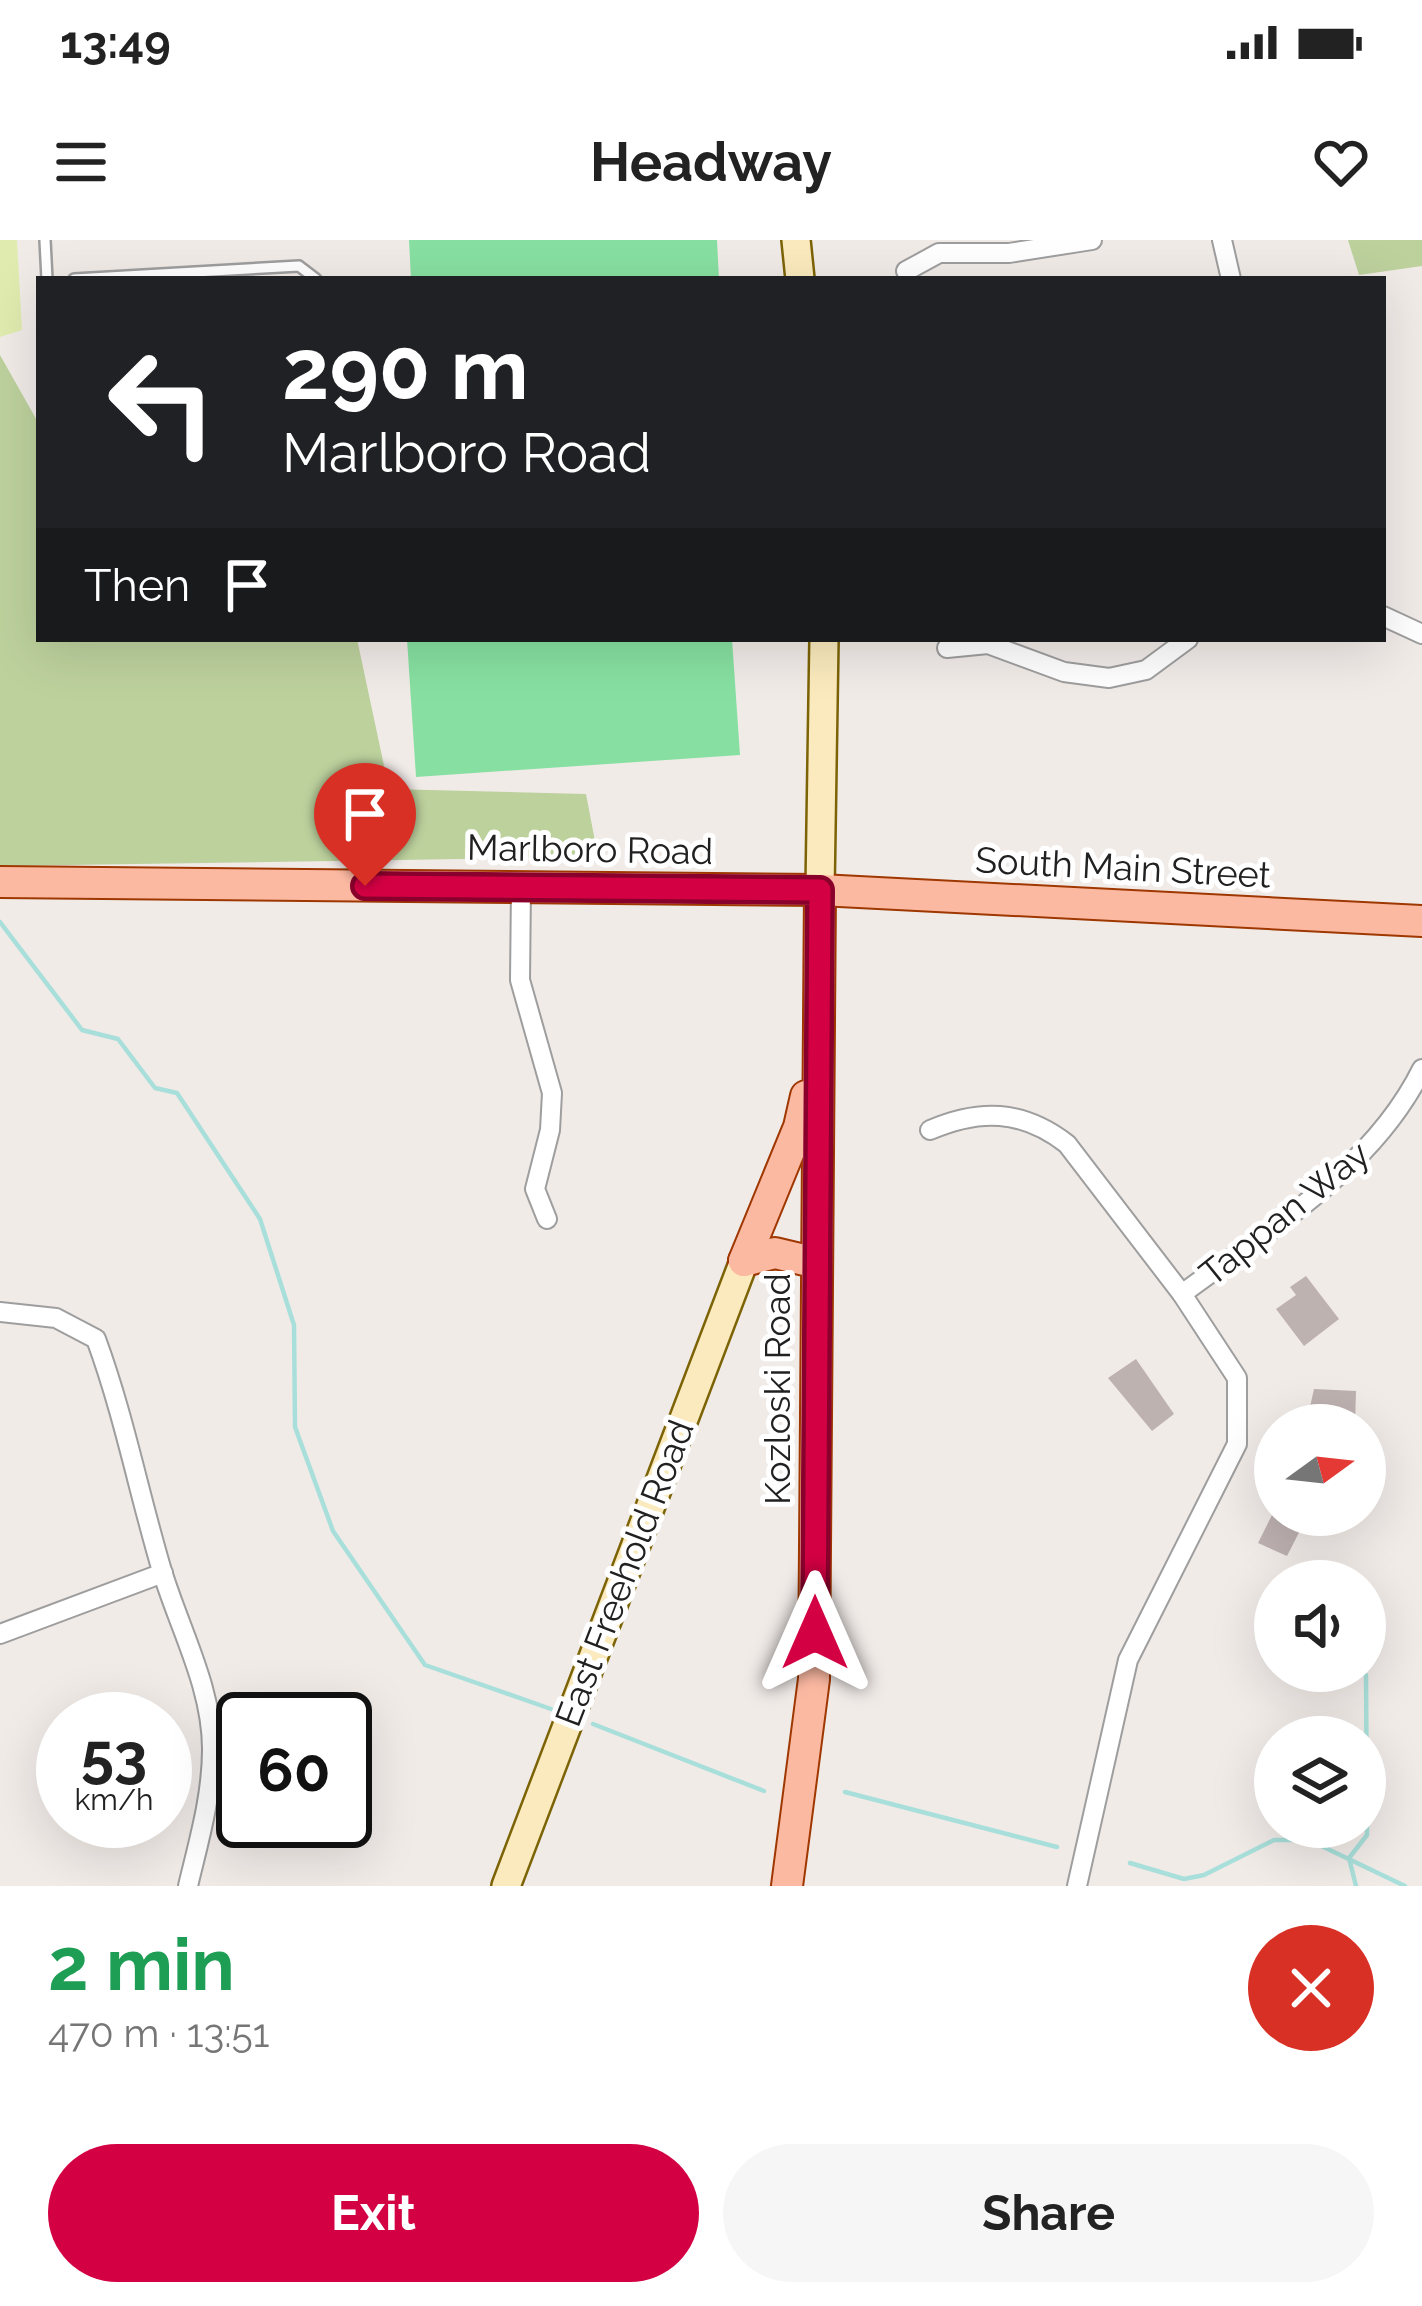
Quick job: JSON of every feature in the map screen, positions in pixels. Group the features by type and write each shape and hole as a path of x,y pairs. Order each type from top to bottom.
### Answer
{"main road":[{"name":"Marlboro Road","path":"0,882 820,890"},
{"name":"South Main Street","path":"820,890 1422,922"},
{"name":"Kozloski Road","path":"787,1886 814,1679 820,890"},
{"path":"744,1261 799,1127 817,1043"},
{"path":"744,1261 775,1253 817,1263"}],"street":[{"path":"796,240 800,276"},
{"path":"907,271 939,253 1009,253 1092,240"},
{"path":"1222,240 1230,276"},
{"path":"1386,617 1422,634"},
{"path":"820,890 824,642"},
{"path":"947,648 988,644 1064,672 1109,678 1146,670 1184,642"},
{"path":"521,887 520,980 552,1093 550,1130 535,1189 547,1219"},
{"name":"Tappan Way","path":"1182,1294 1359,1159 1389,1127 1422,1069"},
{"path":"930,1130 966,1114 1003,1116 1050,1131 1082,1160 1182,1294 1237,1378 1237,1444 1128,1660 1077,1886"},
{"name":"East Freehold Road","path":"506,1886 744,1261"},
{"path":"0,1312 56,1318 96,1339 163,1573 206,1698 212,1745 209,1798 188,1886"},
{"path":"0,1634 163,1573"}],"lane":[{"path":"45,240 47,276"},
{"path":"126,276 299,266 312,276"}],"green space":[{"path":"0,240 17,240 22,330 0,337"},
{"path":"409,240 717,240 719,276 411,276"},
{"path":"1348,240 1422,240 1422,266 1359,275"},
{"path":"0,355 36,419 36,642 358,642 389,789 586,794 598,857 0,866"},
{"path":"407,642 732,642 740,755 416,777"}],"building":[{"path":"1306,1276 1339,1319 1304,1346 1276,1309 1296,1295 1290,1287"},
{"path":"1136,1359 1174,1414 1152,1431 1108,1378"},
{"path":"1314,1389 1356,1391 1356,1404 1311,1404"},
{"path":"1262,1536 1297,1536 1287,1556 1258,1543"}],"waterway":[{"path":"0,922 82,1030 118,1039 155,1088 177,1093 260,1219 294,1325 295,1427 333,1531 425,1665 551,1709"},
{"path":"1356,1886 1349,1858 1367,1835 1366,1692"},
{"path":"593,1724 764,1791"},
{"path":"845,1792 1057,1847"},
{"path":"1130,1863 1184,1879 1204,1875 1274,1840 1309,1840 1405,1886"}],"route":[{"path":"365,886 820,890 815,1633"}]}
